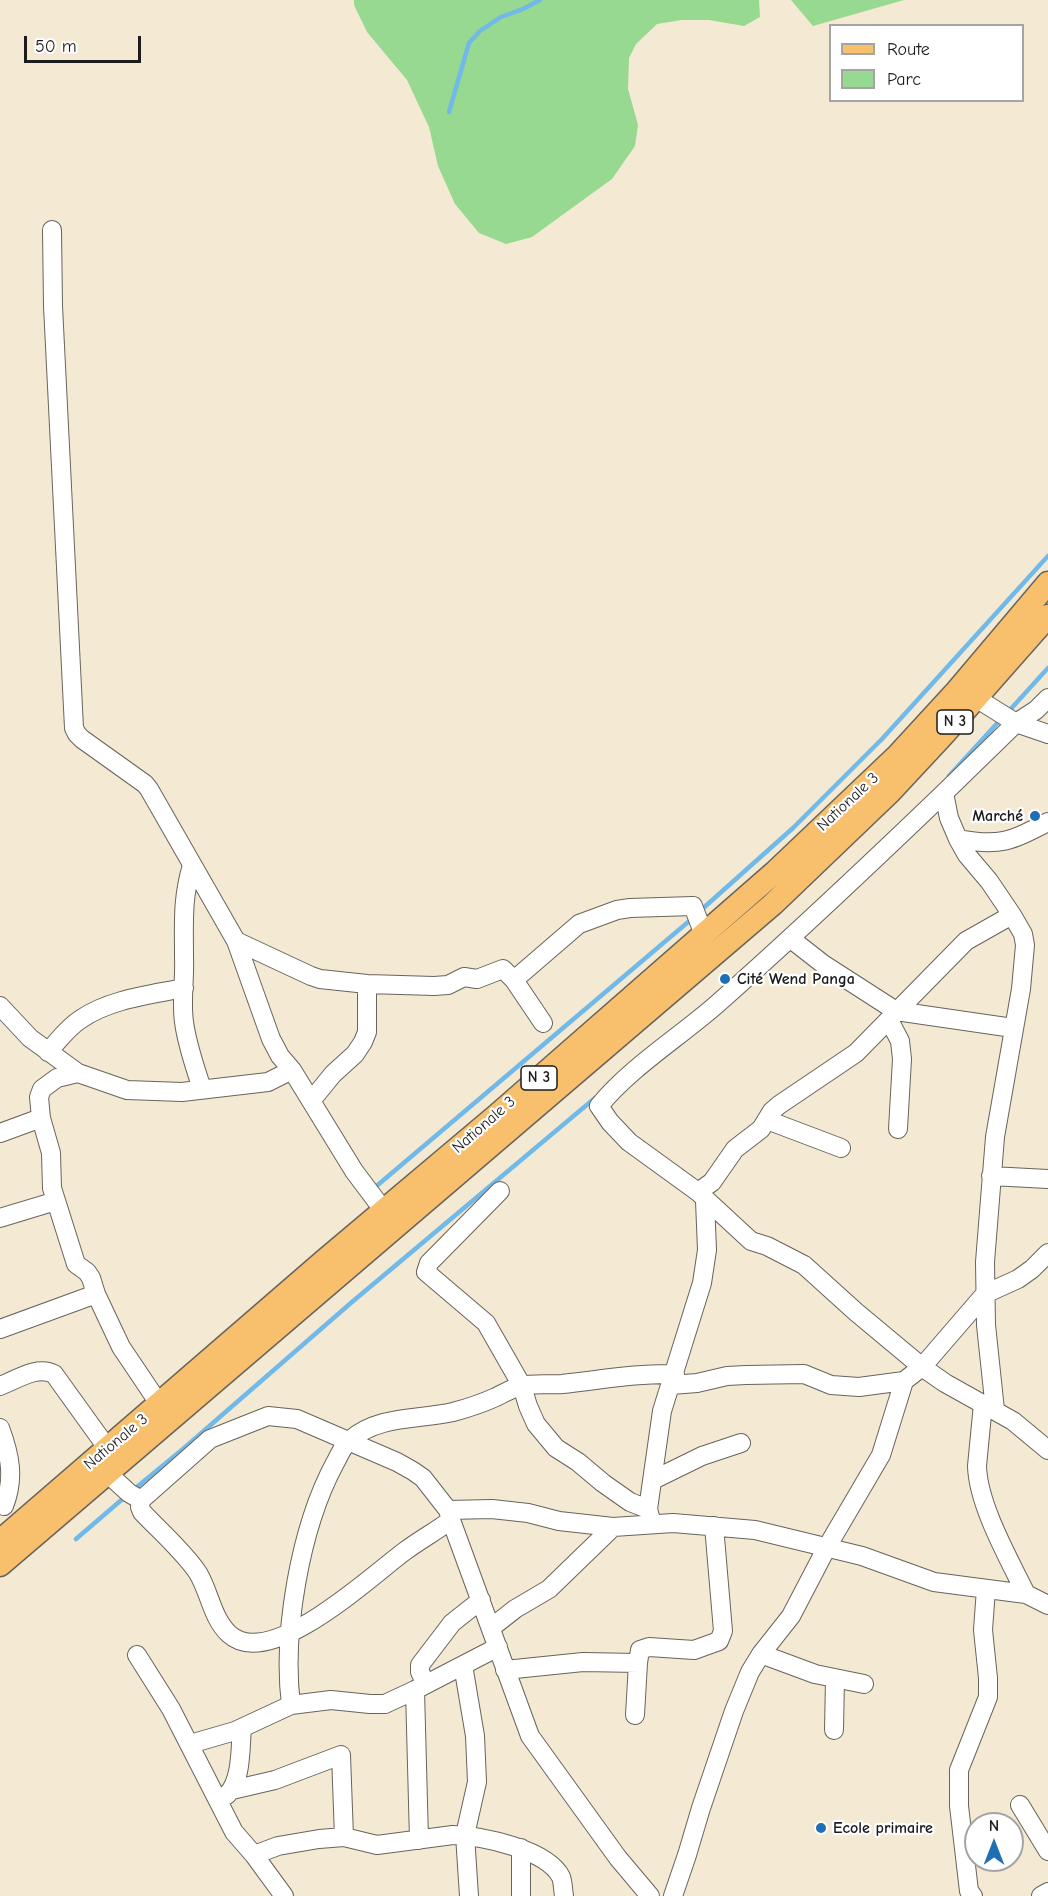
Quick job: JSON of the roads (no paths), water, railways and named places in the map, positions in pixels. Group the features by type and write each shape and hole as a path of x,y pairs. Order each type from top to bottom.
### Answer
{"main road":[{"name":"Nationale 3","path":"106,1472 773,904 890,792 1048,583"},
{"name":"Nationale 3","path":"0,1541 26,1531 108,1449 704,935 775,872 1048,616"},
{"name":"N 3","path":"0,1565 26,1531 106,1472"}],"street":[{"path":"52,230 53,306 74,728 82,739 145,784 236,940 271,1039 280,1056 354,1171 384,1211"},
{"path":"965,695 1016,723 1048,734"},
{"path":"1048,698 1036,710 1016,723 791,939 697,1021 612,1090 599,1107 629,1142 702,1197 751,1241 804,1265 922,1367 945,1383 1013,1421 1048,1450"},
{"path":"944,793 949,818 958,839 967,855 989,881 1012,915 1023,934 1025,945 1021,989 995,1137 991,1176 985,1294 989,1407 977,1466 990,1519 1026,1594"},
{"path":"958,839 986,844 999,843 1012,840 1048,822"},
{"path":"192,865 184,889 184,1020 202,1089"},
{"path":"513,980 579,924 617,910 693,906 704,935"},
{"path":"650,1517 658,1430 702,1284 707,1250 702,1197 735,1149 761,1129 772,1111 787,1098 856,1053 966,941 1012,915"},
{"path":"791,939 893,1016 1013,1028"},
{"path":"236,940 311,976 335,981 419,986 448,985 464,977 477,979 502,969 513,980 543,1023"},
{"path":"311,1101 333,1074 355,1054 363,1042 367,1032 367,984"},
{"path":"48,1052 79,1020 97,1010 128,999 184,988"},
{"path":"0,1006 30,1038 78,1073 127,1090 182,1092 268,1082 291,1070"},
{"path":"893,1016 902,1059 898,1129"},
{"path":"78,1073 57,1078 42,1089 39,1097 41,1118 51,1153 50,1178 76,1264 87,1272 121,1347 160,1405"},
{"path":"0,1133 41,1118"},
{"path":"767,1120 841,1148"},
{"path":"991,1176 1048,1179"},
{"path":"500,1191 429,1263 426,1272 486,1323 522,1386 536,1424 556,1448 650,1517"},
{"path":"0,1218 56,1201"},
{"path":"291,1705 288,1671 294,1602 304,1548 315,1509 326,1479 348,1441 372,1426 399,1419 453,1412 488,1401 522,1386 564,1384 653,1373 697,1383 727,1376 804,1374 831,1385 859,1388 904,1381 922,1367 985,1294 1018,1279 1048,1253"},
{"path":"0,1329 96,1294"},
{"path":"0,1386 43,1370 54,1374 108,1449"},
{"path":"673,1896 734,1711 750,1672 791,1616 827,1547 881,1455 904,1381"},
{"path":"650,1896 618,1858 530,1736 450,1515 423,1478 413,1471 297,1419 268,1416 210,1439 141,1500 142,1512 197,1573 220,1624 231,1636 255,1644 291,1634 355,1592 450,1515 492,1509 528,1513 559,1521 613,1527 650,1517 755,1530 862,1556 934,1582 1026,1594 1048,1605"},
{"path":"0,1428 11,1470 8,1494 2,1503 26,1531"},
{"path":"653,1480 702,1456 741,1443"},
{"path":"106,1472 129,1493 141,1500"},
{"path":"635,1715 640,1650 649,1647 694,1650 718,1641 722,1637 714,1526"},
{"path":"492,1627 515,1609 549,1589 613,1527"},
{"path":"973,1896 969,1892 959,1806 959,1770 988,1697 983,1630 986,1589"},
{"path":"419,1840 420,1665 452,1623 481,1600"},
{"path":"190,1744 242,1728 291,1705 331,1700 385,1704 498,1647"},
{"path":"761,1654 815,1674 864,1684"},
{"path":"137,1655 160,1690 190,1744 226,1797 234,1832 284,1896"},
{"path":"505,1670 583,1662 638,1664"},
{"path":"463,1665 475,1736 477,1782 465,1835 469,1896"},
{"path":"834,1730 835,1678"},
{"path":"226,1797 237,1774 242,1728"},
{"path":"226,1797 341,1755 344,1837"},
{"path":"1020,1805 1048,1851"},
{"path":"254,1855 278,1846 344,1837 377,1845 465,1835 521,1848 546,1862 561,1877 564,1896"},
{"path":"521,1848 521,1896"},
{"path":"1041,1896 1048,1892"}],"waterway":[{"path":"449,112 469,43 480,31 501,17 540,0"},
{"path":"700,911 793,828 882,739 1048,556"},
{"path":"1008,712 1048,668"},
{"path":"949,776 1002,718"},
{"path":"373,1189 694,917"},
{"path":"132,1491 595,1098"},
{"path":"76,1539 126,1496"}],"place":[{"name":"Marché","path":"1035,816"},
{"name":"Cité Wend Panga","path":"725,979"},
{"name":"Ecole primaire","path":"821,1828"}]}
